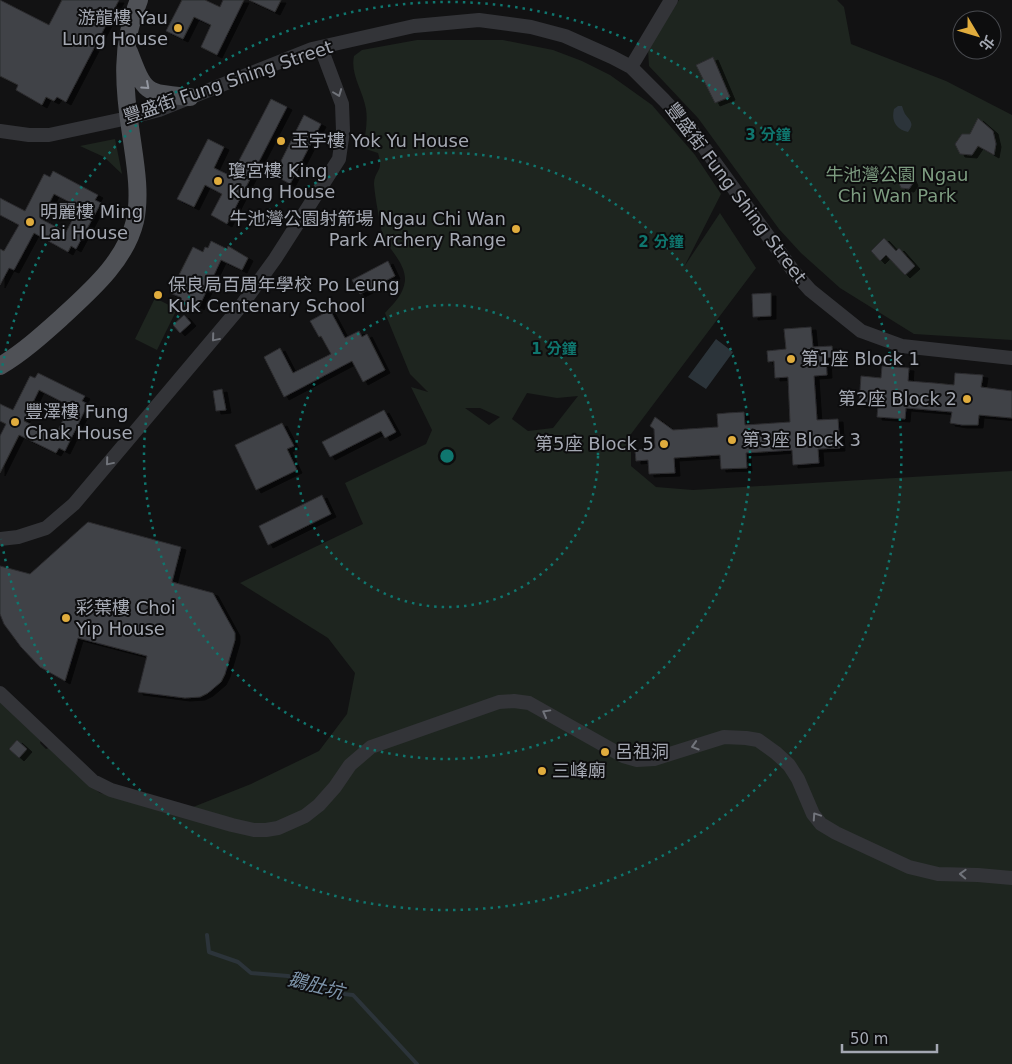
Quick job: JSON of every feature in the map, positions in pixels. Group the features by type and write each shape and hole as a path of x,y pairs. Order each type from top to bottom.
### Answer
{"main road":[{"path":"0,366 38,338 94,288 113,266 126,244 134,223 137,206 136,178 125,92 126,45 129,26 138,0"},
{"path":"126,45 142,84 155,93 190,97"}],"street":[{"path":"630,67 671,0"},
{"name":"豐盛街 Fung Shing Street","path":"0,130 28,135 49,135 128,118 159,110 312,50 414,26 480,20 531,27 565,36 630,67 690,128 805,284 827,305 861,331 902,346 1012,358"},
{"path":"0,539 18,537 46,528 74,504 241,306 276,259 340,159 343,131 342,104 321,48"},
{"path":"0,693 93,781 110,790 254,830 278,828 305,816 319,805 335,787 350,765 370,747 499,702 529,703 623,756 637,760 654,759 724,738 758,740 776,752 788,765 798,780 813,814 821,824 836,833 909,867 938,874 1012,878"}],"green space":[{"name":"牛池灣公園 Ngau Chi Wan Park","path":"679,0 837,0 844,7 851,44 946,81 1012,115 1012,340 914,334 840,288 801,253 779,229 698,118 649,66 648,49"},
{"path":"417,40 503,40 553,50 582,61 610,75 652,105 695,155 721,194 684,267 720,213 756,268 631,434 631,466 656,487 693,490 1012,471 1012,1064 0,1064 0,697 42,738 40,743 46,749 51,747 100,793 135,800 178,813 251,784 319,751 347,714 355,673 328,638 240,583 363,524 345,483 426,444 432,430 411,387 428,392 410,374 385,313 398,298 405,281 405,274 384,238 381,228 374,183 380,167 378,153 363,148 367,114 355,76 353,63 354,56 362,50","holes":["527,393 557,398 578,396 553,428 528,431 512,419","465,408 480,408 500,417 489,425"]},
{"path":"115,139 122,174 104,157 80,146"},
{"path":"155,298 177,309 157,350 135,339"}],"shaded area":[{"path":"902,106 911,122 908,132 900,129 895,124 893,113 894,109"},
{"path":"716,339 733,352 706,389 688,377"}],"building":[{"path":"0,0 49,25 62,0 119,0 66,102 57,97 54,101 46,97 42,105 16,90 18,85 0,76"},
{"name":"游龍樓 Yau Lung House","path":"182,0 205,0 220,7 223,0 244,0 217,55 201,47 211,25 194,17 183,39 166,31"},
{"path":"249,0 281,0 275,12"},
{"path":"713,57 730,97 715,103 696,65"},
{"name":"瓊宮樓 King Kung House","path":"271,99 287,107 227,224 211,215 222,194 205,185 194,207 177,199 208,139 224,147 214,168 231,176"},
{"path":"304,115 321,124 290,184 274,175"},
{"path":"978,118 993,131 996,144 994,155 978,146 972,155 960,154 955,144 962,134 970,134"},
{"name":"明麗樓 Ming Lai House","path":"53,171 98,195 95,200 101,203 76,249 71,246 68,252 34,233 14,270 9,268 0,285 0,249 4,251 19,225 0,215 0,198 25,211 44,174 50,177","holes":["54,194 79,207 66,232 41,219"]},
{"path":"903,175 910,176 913,183 909,189 901,188 898,181"},
{"path":"884,238 896,251 899,248 915,266 905,275 886,255 880,261 871,251"},
{"path":"211,241 227,249 228,246 248,258 242,270 221,260 199,307 196,305 194,311 178,303 180,297 170,293 193,247 203,252 205,247 208,248"},
{"path":"388,261 395,276 360,294 352,280"},
{"path":"771,293 771,316 753,317 752,294"},
{"path":"330,310 345,338 359,331 362,337 367,334 385,370 363,382 352,361 284,397 264,357 280,348 293,373 331,354 310,321"},
{"path":"184,315 191,323 180,333 173,325"},
{"path":"811,327 813,347 832,346 833,357 826,358 827,375 814,376 817,420 838,419 840,448 818,449 819,463 793,465 792,450 746,453 747,468 721,469 720,455 674,458 675,473 649,474 648,460 636,461 635,450 655,448 654,429 650,426 655,417 673,430 718,427 717,414 727,413 744,412 745,425 790,422 788,377 775,378 774,361 768,362 767,351 786,349 784,329"},
{"path":"882,366 909,368 908,381 954,385 955,373 983,375 981,387 1012,391 1012,418 979,415 978,425 962,425 950,423 952,412 906,408 905,419 877,417 878,405 859,404 861,376 881,378"},
{"name":"豐澤樓 Fung Chak House","path":"38,373 85,396 82,401 88,404 65,451 59,448 56,453 19,435 0,473 0,436 6,424 0,421 0,404 13,410 30,376 35,378","holes":["39,390 70,406 55,436 24,421"]},
{"path":"222,389 226,410 216,411 213,391"},
{"path":"384,410 396,432 385,438 381,431 330,457 322,442"},
{"path":"282,423 294,446 287,449 297,470 256,490 235,445"},
{"path":"322,495 331,514 268,545 259,526"},
{"path":"88,522 181,547 172,582 213,593 235,633 235,640 225,674 221,682 208,693 200,697 185,698 138,692 147,656 78,638 65,681 40,667 21,647 4,624 0,614 0,566 30,574"},
{"path":"17,740 27,749 19,758 9,749"}],"waterway":[{"name":"鵝肚坑","path":"207,935 209,952 238,962 251,973 288,976 334,993 353,995 417,1064"}],"place":[{"name":"游龍樓 Yau Lung House","path":"178,28"},
{"name":"玉宇樓 Yok Yu House","path":"281,141"},
{"name":"瓊宮樓 King Kung House","path":"218,181"},
{"name":"明麗樓 Ming Lai House","path":"30,222"},
{"name":"牛池灣公園射箭場 Ngau Chi Wan Park Archery Range","path":"516,229"},
{"name":"保良局百周年學校 Po Leung Kuk Centenary School","path":"158,295"},
{"name":"第1座 Block 1","path":"791,359"},
{"name":"第2座 Block 2","path":"967,399"},
{"name":"豐澤樓 Fung Chak House","path":"15,422"},
{"name":"第3座 Block 3","path":"732,440"},
{"name":"第5座 Block 5","path":"664,444"},
{"name":"彩葉樓 Choi Yip House","path":"66,618"},
{"name":"呂祖洞","path":"605,752"},
{"name":"三峰廟","path":"542,771"}]}
